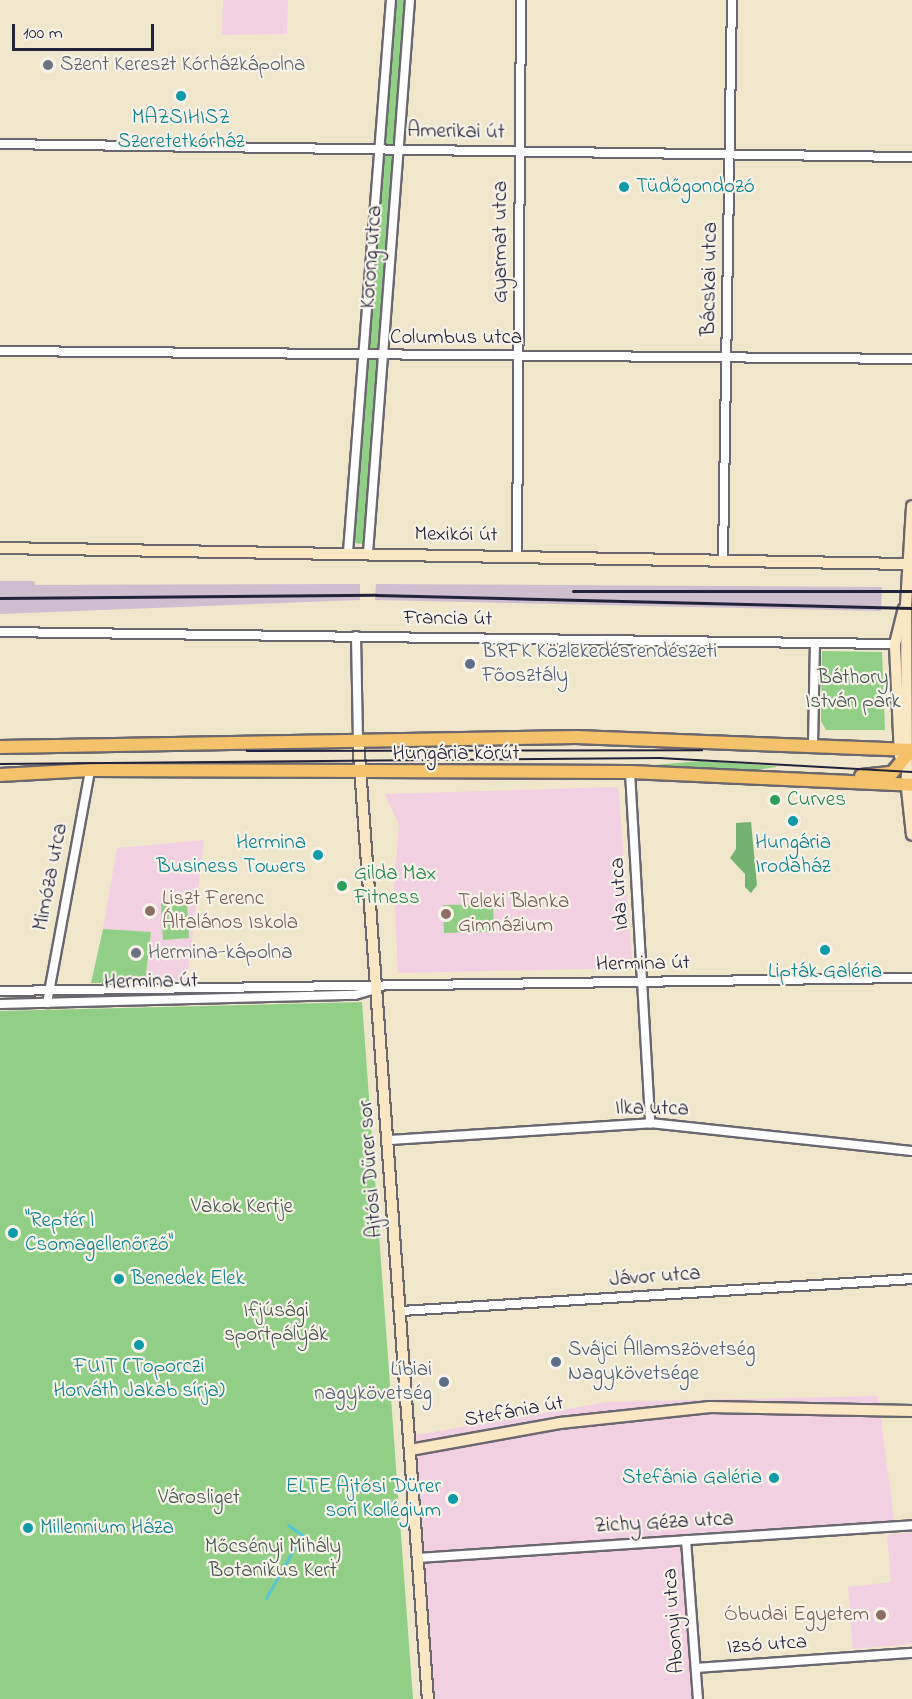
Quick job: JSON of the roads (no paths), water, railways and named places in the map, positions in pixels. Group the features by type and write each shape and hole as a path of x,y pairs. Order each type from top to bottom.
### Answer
{"main road":[{"name":"Hungária körút","path":"0,747 576,737 907,750"},
{"path":"824,779 885,774 902,764 907,750"},
{"name":"Hungária körút","path":"0,775 90,770 359,774 630,772 910,784"}],"street":[{"name":"Korong utca","path":"348,552 391,0"},
{"name":"Korong utca","path":"368,553 410,0"},
{"name":"Gyarmat utca","path":"517,555 521,0"},
{"name":"Bácskai utca","path":"723,558 732,0"},
{"name":"Amerikai út","path":"0,144 912,157"},
{"name":"Columbus utca","path":"0,351 912,359"},
{"path":"912,506 906,605 895,644 907,750 912,835"},
{"name":"Mexikói út","path":"0,548 723,558 910,565"},
{"path":"906,605 911,640 907,750"},
{"name":"Francia út","path":"0,632 895,644"},
{"name":"Ajtósi Dürer sor","path":"356,636 359,774 375,989 390,1140 428,1699"},
{"path":"813,745 815,643"},
{"path":"902,764 910,784"},
{"name":"Mimóza utca","path":"47,1003 90,770"},
{"name":"Ida utca","path":"630,772 644,981 650,1123"},
{"name":"Hermina út","path":"0,991 375,989 644,981 912,978"},
{"name":"Hermina út","path":"0,1004 354,995 375,989"},
{"name":"Ilka utca","path":"390,1140 650,1123 912,1151"},
{"name":"Jávor utca","path":"401,1311 912,1278"},
{"name":"Stefánia út","path":"410,1450 560,1423 710,1407 912,1411"},
{"name":"Zichy Géza utca","path":"418,1558 912,1525"},
{"name":"Abonyi utca","path":"686,1540 698,1699"},
{"name":"Izsó utca","path":"696,1668 912,1653"}],"waterway":[{"path":"266,1598 302,1535 288,1525"}],"tram line":[{"path":"247,751 702,750"},
{"path":"0,764 660,758 912,772"}],"railway":[{"path":"573,591 912,591"},
{"path":"0,598 376,595 912,608"}],"place":[{"name":"Szent Kereszt Kórházkápolna","path":"48,65"},
{"name":"MAZSIHISZ Szeretetkórház","path":"181,96"},
{"name":"Tüdőgondozó","path":"624,187"},
{"name":"BRFK Közlekedésrendészeti Főosztály","path":"470,664"},
{"name":"Curves","path":"775,800"},
{"name":"Hungária Irodaház","path":"793,821"},
{"name":"Hermina Business Towers","path":"318,855"},
{"name":"Gilda Max Fitness","path":"342,886"},
{"name":"Liszt Ferenc Általános Iskola","path":"150,911"},
{"name":"Teleki Blanka Gimnázium","path":"446,914"},
{"name":"Lipták Galéria","path":"825,950"},
{"name":"Hermina-kápolna","path":"136,953"},
{"name":"\"Reptér | Csomagellenőrző\"","path":"13,1233"},
{"name":"Benedek Elek","path":"119,1279"},
{"name":"FUIT (Toporczi Horváth Jakab sírja)","path":"139,1345"},
{"name":"Svájci Államszövetség Nagykövetsége","path":"556,1362"},
{"name":"Líbiai nagykövetség","path":"444,1382"},
{"name":"Stefánia Galéria","path":"774,1478"},
{"name":"ELTE Ajtósi Dürer sori Kollégium","path":"453,1499"},
{"name":"Millennium Háza","path":"28,1528"},
{"name":"Óbudai Egyetem","path":"881,1615"}],"park label":[{"name":"Báthory István park","path":"853,690"},
{"name":"Vakok Kertje","path":"242,1207"},
{"name":"Ifjúsági sportpályák","path":"276,1323"},
{"name":"Városliget","path":"199,1498"},
{"name":"Mőcsényi Mihály Botanikus Kert","path":"273,1559"}]}
